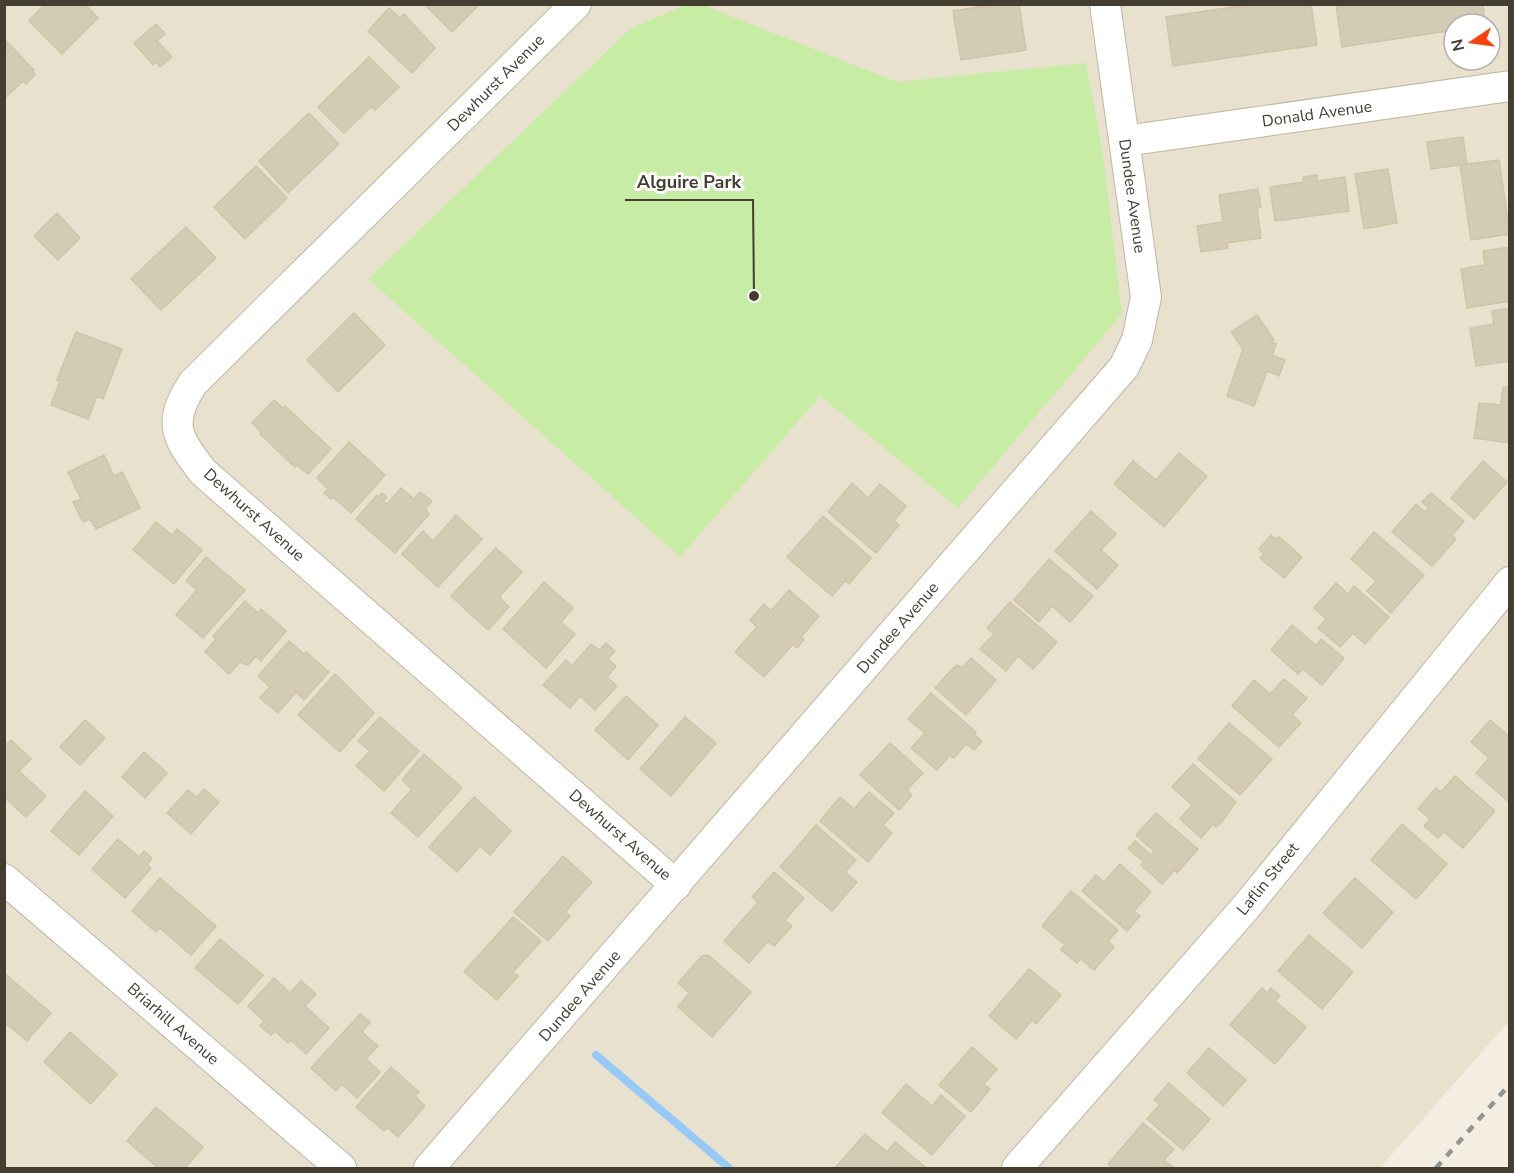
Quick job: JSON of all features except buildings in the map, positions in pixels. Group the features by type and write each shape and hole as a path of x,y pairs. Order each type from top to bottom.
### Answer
{"street":[{"name":"Dewhurst Avenue","path":"576,4 193,383 181,401 177,417 180,442 203,472 676,885"},
{"name":"Dundee Avenue","path":"429,1168 1124,367 1137,340 1146,297 1105,4"},
{"name":"Donald Avenue","path":"1125,141 1509,86"},
{"name":"Laflin Street","path":"1017,1168 1246,907 1509,582"},
{"name":"Briarhill Avenue","path":"4,879 341,1168"}],"shaded area":[{"path":"5,5 1509,5 1509,1021 1380,1168 5,1168"}],"green space":[{"path":"685,5 703,5 897,82 1086,63 1103,155 1122,314 958,508 820,396 680,557 368,279 630,29"}],"waterway":[{"path":"596,1055 729,1168"}],"railway":[{"path":"1436,1168 1510,1084"}],"place":[{"name":"Alguire Park","path":"754,296"}]}
